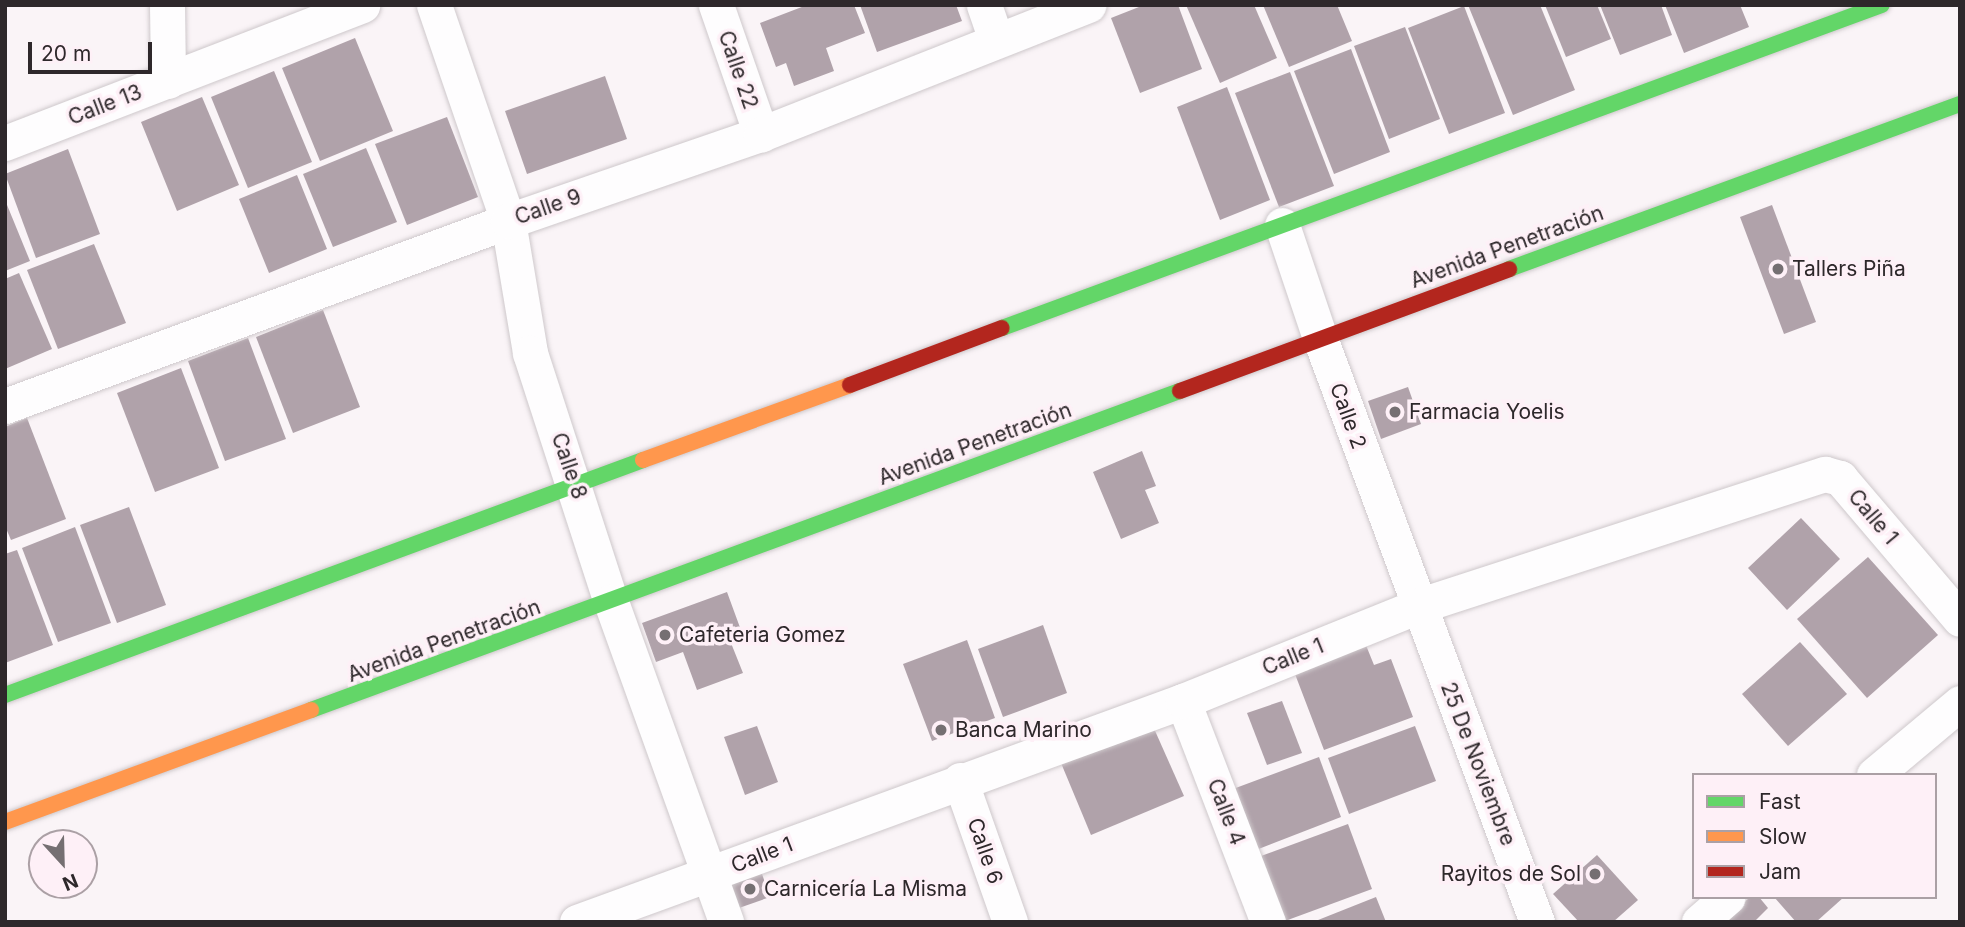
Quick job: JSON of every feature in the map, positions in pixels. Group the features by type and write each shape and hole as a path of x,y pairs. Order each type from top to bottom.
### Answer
{"street":[{"path":"167,5 168,81"},
{"name":"Calle 13","path":"5,143 362,5"},
{"name":"Calle 8","path":"434,5 508,221 530,353 576,484 611,603 726,922"},
{"name":"Calle 22","path":"716,5 761,134"},
{"path":"984,5 996,40"},
{"name":"Calle 9","path":"5,406 508,221 761,134 1088,5"},
{"path":"5,695 1882,5"},
{"name":"Avenida Penetración","path":"5,822 611,603 1320,338 1960,104"},
{"name":"Calle 2","path":"1282,225 1320,338 1418,606"},
{"name":"Calle 1","path":"577,922 960,780 1183,701 1418,606 1825,474 1840,478 1960,619"},
{"name":"25 De Noviembre","path":"1418,606 1537,922"},
{"name":"Calle 4","path":"1183,701 1268,922"},
{"path":"1876,773 1960,703"},
{"name":"Calle 6","path":"960,780 1010,922"},
{"path":"1699,922 1726,899"}],"building":[{"path":"807,5 854,5 865,33 826,48 834,71 794,86 786,63 776,67 760,23"},
{"path":"860,5 956,5 962,21 877,52"},
{"path":"1144,5 1178,5 1202,69 1140,93 1111,18"},
{"path":"1186,5 1254,5 1277,58 1220,83"},
{"path":"1263,5 1337,5 1352,41 1289,67"},
{"path":"1468,5 1540,5 1575,90 1513,115"},
{"path":"1545,5 1597,5 1611,39 1566,57"},
{"path":"1600,5 1661,5 1672,35 1620,55"},
{"path":"1665,5 1740,5 1749,27 1684,53"},
{"path":"1464,6 1505,113 1449,134 1408,28"},
{"path":"1405,27 1440,119 1389,139 1354,46"},
{"path":"355,38 393,131 320,161 282,68"},
{"path":"1351,49 1390,152 1334,174 1294,71"},
{"path":"274,71 312,162 248,188 211,97"},
{"path":"1290,72 1334,186 1279,207 1235,93"},
{"path":"605,76 627,139 527,174 505,111"},
{"path":"1227,87 1270,200 1220,220 1177,107"},
{"path":"202,97 239,185 177,211 141,122"},
{"path":"447,117 478,197 407,225 375,144"},
{"path":"366,148 397,222 333,247 303,174"},
{"path":"68,149 100,234 36,258 5,174"},
{"path":"297,175 327,249 269,273 239,199"},
{"path":"5,200 30,261 5,271"},
{"name":"Tallers Piña","path":"1772,205 1816,322 1784,334 1740,217"},
{"path":"94,244 126,323 58,349 27,270"},
{"path":"19,273 52,349 5,369 5,279"},
{"path":"323,310 360,407 293,433 256,337"},
{"path":"248,338 286,439 225,461 188,361"},
{"path":"181,368 219,468 155,492 117,393"},
{"name":"Farmacia Yoelis","path":"1408,387 1421,424 1381,439 1368,401"},
{"path":"27,418 66,519 11,540 5,526 5,427"},
{"path":"1142,451 1156,486 1145,490 1159,523 1121,539 1093,472"},
{"path":"129,507 166,605 117,623 80,525"},
{"path":"1801,518 1840,559 1787,610 1748,568"},
{"path":"75,527 111,623 58,642 22,548"},
{"path":"17,550 53,645 5,663 5,554"},
{"path":"1868,557 1938,635 1867,698 1797,619"},
{"path":"727,592 742,633 729,638 743,673 697,690 683,652 656,662 642,623"},
{"path":"1043,625 1067,693 1003,717 978,649"},
{"path":"1361,633 1374,665 1391,659 1413,717 1324,750 1290,661"},
{"path":"967,640 995,718 932,741 903,664"},
{"path":"1800,642 1847,694 1788,746 1742,694"},
{"path":"1282,701 1302,753 1267,765 1247,713"},
{"path":"1152,724 1184,796 1091,835 1056,751"},
{"path":"757,726 778,782 745,795 724,737"},
{"path":"1415,726 1436,781 1349,814 1328,758"},
{"path":"1319,757 1341,817 1256,850 1233,789"},
{"path":"1348,824 1372,889 1285,921 1261,856"},
{"name":"Rayitos de Sol","path":"1597,855 1638,900 1613,922 1579,922 1553,894"},
{"name":"Carnicería La Misma","path":"761,871 770,897 739,908 730,881"},
{"path":"1376,897 1386,922 1313,922"},
{"path":"1748,899 1761,899 1768,908 1754,922 1723,922"},
{"path":"1776,899 1842,899 1816,922 1796,922"}],"traffic: fast":[{"path":"1002,328 1882,5"},
{"path":"1509,269 1960,104"},
{"path":"311,710 1180,391"},
{"path":"5,695 643,460"}],"traffic: slow":[{"path":"643,460 850,385"},
{"path":"5,822 311,710"}],"traffic: jam":[{"path":"1180,391 1509,269"},
{"path":"850,385 1002,328"}],"place":[{"name":"Tallers Piña","path":"1778,269"},
{"name":"Farmacia Yoelis","path":"1395,412"},
{"name":"Cafeteria Gomez","path":"665,635"},
{"name":"Banca Marino","path":"941,730"},
{"name":"Rayitos de Sol","path":"1595,874"},
{"name":"Carnicería La Misma","path":"750,889"}]}
